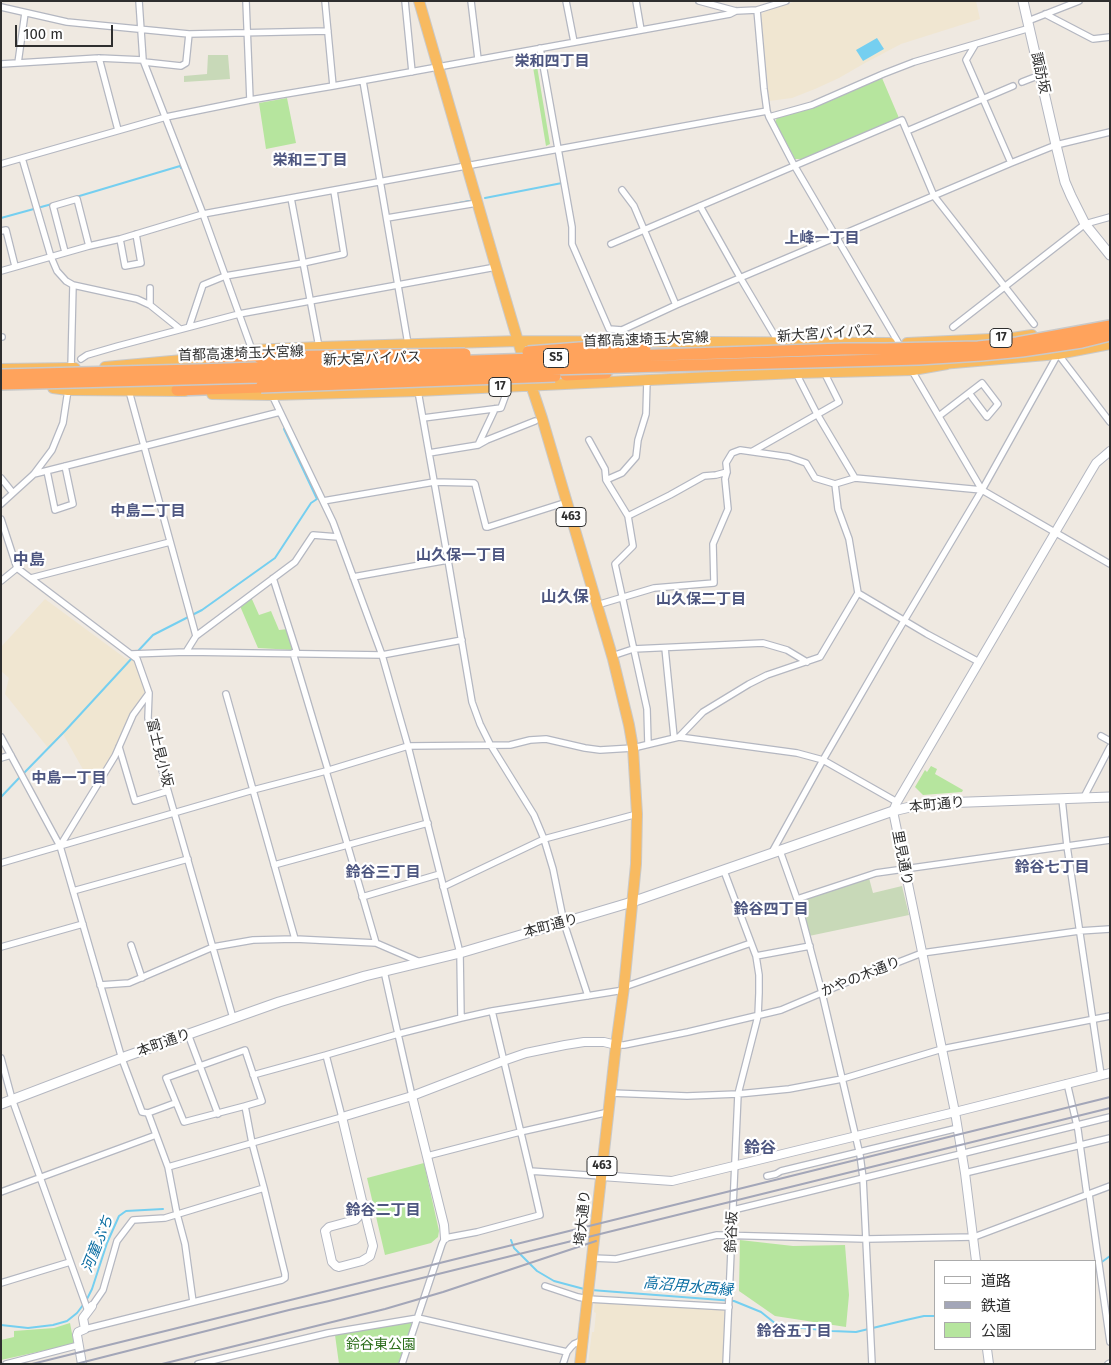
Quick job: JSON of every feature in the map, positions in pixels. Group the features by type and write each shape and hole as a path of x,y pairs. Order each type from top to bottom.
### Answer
{"highway":[{"name":"463","path":"419,1 612,656 633,748 637,814 636,856 624,988 616,1045"},
{"name":"新大宮バイパス","path":"1110,320 1076,329 1012,338 895,343 709,357 542,364 947,364 1058,354 1110,344"},
{"name":"首都高速埼玉大宮線","path":"1,375 978,346 1017,343 1110,326"},
{"name":"首都高速埼玉大宮線","path":"1,384 910,359 981,355 1048,347 1110,336"},
{"name":"17","path":"255,354 319,347 518,341 895,343"},
{"path":"209,358 255,354 509,353 593,347 658,349 795,346 844,349"},
{"name":"17","path":"105,368 209,358"},
{"name":"17","path":"53,388 129,391 177,390 207,394 272,395 418,391 796,373 913,370 947,364"},
{"name":"新大宮バイパス","path":"1,369 503,365 1,389"},
{"path":"177,390 530,378 636,370 657,366"},
{"name":"埼大通り","path":"580,1364 616,1045"}],"main road":[{"name":"諏訪坂","path":"1023,1 1065,182 1085,224 1110,254"},
{"name":"本町通り","path":"1,1104 188,1034 318,989 460,953 632,902 893,811 941,803 1110,797"}],"street":[{"path":"139,1 144,61 255,354"},
{"path":"246,1 250,100"},
{"path":"325,1 333,86"},
{"path":"405,1 412,72"},
{"path":"471,1 478,59"},
{"path":"566,1 574,42"},
{"path":"636,1 641,30"},
{"path":"699,1 717,4 736,11 757,10 767,4 786,1"},
{"path":"1,271 65,252 120,239 202,214 812,105 914,62 974,45 1029,24 1065,4 1079,1"},
{"path":"1,7 67,22 189,34 328,31"},
{"path":"757,10 768,114 794,165 895,343"},
{"path":"1,164 166,117 250,100 730,14 736,11"},
{"path":"18,63 25,13"},
{"path":"1045,14 1093,38 1110,37"},
{"path":"1,64 99,58 181,66 186,63 189,34"},
{"path":"974,45 966,60 1011,163"},
{"path":"540,48 572,227 572,244 609,329 622,330 676,305 1056,145 1110,132"},
{"path":"99,58 118,130"},
{"path":"1022,82 1040,75"},
{"path":"364,81 408,344"},
{"path":"907,130 1013,86"},
{"path":"611,244 902,120 934,196 1034,324"},
{"path":"22,158 51,257 57,271 66,281 72,286 137,299 150,305 180,330"},
{"path":"622,190 634,206 676,305"},
{"path":"189,327 203,285 224,276 344,254 334,191"},
{"path":"291,198 319,347"},
{"path":"65,252 53,206 77,199 89,246"},
{"path":"387,218 477,203"},
{"path":"700,206 779,343"},
{"path":"952,327 1085,224 1110,217"},
{"path":"1,231 6,230 16,266"},
{"path":"120,239 125,266 141,263 136,234"},
{"path":"81,359 103,350 239,314 496,267"},
{"path":"71,368 72,286"},
{"path":"150,288 150,305"},
{"path":"770,854 823,760 982,490 1058,354 1110,422"},
{"path":"904,363 913,370 982,490"},
{"path":"753,451 839,402 824,372"},
{"path":"796,373 817,414 855,478"},
{"path":"606,480 622,473 636,458 638,440 646,414 647,380"},
{"path":"939,416 982,383 998,404 987,417 969,393"},
{"path":"423,418 501,408 510,386"},
{"path":"1,504 34,474 52,450 63,423 68,390"},
{"path":"129,391 196,636"},
{"path":"418,391 472,702 490,744 534,815 544,839 553,869 564,923 588,996"},
{"path":"272,395 323,501 354,577 382,655 408,746 460,953 461,1018"},
{"path":"478,445 495,408"},
{"path":"34,474 280,412"},
{"path":"429,454 478,445 535,421"},
{"path":"589,440 605,469 606,480 628,516 633,546 615,564 647,709 648,744"},
{"path":"597,605 654,588 714,582 713,544 728,510 726,464 732,453 740,450 789,456 806,463 815,478 835,484 855,478 982,490 1110,564"},
{"name":"里見通り","path":"976,1260 958,1128 893,811 1096,463 1110,451"},
{"path":"47,471 55,510 74,504 65,466"},
{"path":"628,516 704,476 727,472"},
{"path":"1,478 14,493"},
{"path":"323,501 434,482 475,484 486,527 567,502"},
{"path":"677,737 703,712 749,684 775,672 820,657 858,594 849,539 838,509 835,484"},
{"path":"1,519 17,568 137,659 149,693 133,715 116,756 60,846"},
{"path":"186,652 196,636 295,562 312,535 338,537"},
{"path":"30,578 170,542"},
{"path":"354,577 448,560"},
{"path":"1,581 17,568"},
{"path":"273,578 376,943"},
{"path":"858,594 979,662"},
{"path":"131,654 186,652 382,655 462,640"},
{"path":"612,656 633,649 763,643 787,650 807,662"},
{"path":"664,648 677,737"},
{"name":"富士見小坂","path":"149,693 148,718 150,728 233,1018"},
{"path":"226,694 295,939"},
{"path":"1101,736 1110,741"},
{"path":"1,737 60,846 122,1058 142,1112 148,1113 175,1103"},
{"path":"1,863 408,746 510,745 530,740 546,739 600,750 633,748 677,737 797,753 823,760 897,802"},
{"path":"119,747 135,801 168,791"},
{"path":"1084,797 1110,747"},
{"path":"1,758 11,755"},
{"path":"1062,798 1067,846 1101,1075"},
{"path":"443,887 544,839 637,814"},
{"path":"274,865 428,823"},
{"path":"797,899 876,873 1110,840"},
{"path":"780,851 797,899 810,946 860,1153 863,1178 872,1364"},
{"path":"73,891 188,859"},
{"name":"鈴谷坂","path":"724,871 756,956 759,974 758,1016 738,1094 726,1364"},
{"path":"362,897 440,874"},
{"path":"1,947 83,924"},
{"name":"かやの木通り","path":"616,1045 624,1045 781,1010 922,953 1110,928"},
{"path":"100,984 129,983 213,947 253,940 295,939 376,943 420,962"},
{"path":"253,1075 461,1018 624,988 751,943"},
{"path":"131,945 142,978"},
{"path":"756,956 810,946"},
{"path":"384,971 446,1238 440,1249 402,1364"},
{"path":"446,1238 540,1216 492,1011"},
{"path":"611,1093 687,1096 738,1094 788,1089 842,1079 942,1050 1110,1016"},
{"path":"188,1034 218,1114"},
{"path":"168,1167 412,1096 526,1053 584,1042 604,1042 616,1045"},
{"path":"244,1050 253,1075 262,1101 184,1122 166,1078 244,1050"},
{"path":"326,1055 373,1246 370,1256 362,1261 336,1266 332,1262 325,1231 329,1227 355,1220 360,1220 368,1226"},
{"path":"1,1058 12,1100 87,1306"},
{"path":"530,1171 672,1181 1110,1073"},
{"path":"1068,1083 1077,1125 1110,1342"},
{"path":"82,1364 78,1333 80,1330 284,1278 285,1274 252,1143 245,1106"},
{"path":"427,1156 609,1112"},
{"path":"148,1113 168,1167 185,1244 194,1302"},
{"path":"733,1210 1110,1117"},
{"path":"767,1176 958,1128"},
{"path":"1,1192 156,1135"},
{"path":"965,1173 1110,1138"},
{"path":"592,1258 616,1259 717,1235 866,1239 974,1237 1110,1186"},
{"path":"85,1329 83,1319 87,1306 103,1290 117,1242 130,1221 165,1218 264,1188"},
{"path":"355,1220 362,1209 363,1203"},
{"path":"1,1283 70,1262"},
{"path":"545,1286 578,1297 588,1294 729,1303"},
{"path":"198,1364 328,1333 418,1318 567,1352"},
{"path":"564,1364 567,1352 574,1344 583,1340"},
{"path":"6,1364 79,1345"},
{"path":"987,1350 989,1364"}],"shaded area":[{"path":"796,1 976,1 980,19 901,44 839,78 792,98 769,101 761,15 764,12"},
{"path":"45,599 125,658 134,660 147,695 94,789 63,734 49,749 5,694 9,678 1,671 1,647"},
{"path":"595,1302 723,1310 726,1312 724,1364 588,1364 592,1332 594,1332"}],"green space":[{"path":"535,54 550,144 546,146 531,55"},
{"path":"208,55 228,55 230,79 184,82 184,76 207,74"},
{"path":"882,78 899,118 804,159 795,159 775,122 777,118 815,106"},
{"path":"287,98 296,143 266,149 259,103"},
{"path":"251,597 259,615 271,611 279,630 288,629 293,650 258,648 240,606"},
{"path":"931,766 937,769 935,774 963,790 962,792 923,795 915,787 925,770 927,772"},
{"path":"869,878 873,893 902,886 909,915 809,936 799,901"},
{"path":"424,1163 439,1231 438,1237 431,1243 385,1255 367,1178"},
{"path":"740,1240 793,1246 845,1245 849,1295 846,1327 775,1316 739,1291"},
{"name":"鈴谷東公園","path":"409,1321 413,1325 398,1364 339,1364 335,1335"},
{"path":"70,1323 74,1344 1,1360 1,1340 14,1337 14,1331 54,1328"}],"water":[{"path":"877,38 884,49 863,61 856,50"}],"waterway":[{"path":"76,197 180,166 181,168"},
{"path":"485,198 562,183"},
{"path":"454,204 469,201"},
{"path":"1,218 52,204"},
{"path":"138,651 153,635 202,610 275,558 311,503 317,499 284,429"},
{"path":"23,774 133,657"},
{"path":"1,797 20,777"},
{"name":"河童ぶち","path":"86,1301 119,1216 126,1211 163,1209"},
{"name":"高沼用水西縁","path":"511,1240 514,1248 537,1271 554,1281 584,1289"},
{"name":"高沼用水西縁","path":"1096,1266 1110,1256"},
{"name":"高沼用水西縁","path":"591,1290 734,1301 761,1312 776,1324 832,1331 856,1332 924,1316 934,1316"},
{"name":"高沼用水西縁","path":"1,1325 28,1328 53,1325 67,1321 83,1305"}],"railway":[{"path":"32,1364 1110,1097"},
{"path":"76,1364 1110,1108"},
{"path":"162,1364 385,1309 443,1292 596,1241"}],"district":[{"name":"栄和四丁目","path":"552,62"},
{"name":"栄和三丁目","path":"310,161"},
{"name":"上峰一丁目","path":"822,239"},
{"name":"中島二丁目","path":"148,512"},
{"name":"山久保一丁目","path":"461,556"},
{"name":"中島","path":"29,561"},
{"name":"山久保","path":"565,598"},
{"name":"山久保二丁目","path":"701,600"},
{"name":"中島一丁目","path":"69,779"},
{"name":"鈴谷七丁目","path":"1052,868"},
{"name":"鈴谷三丁目","path":"383,873"},
{"name":"鈴谷四丁目","path":"771,910"},
{"name":"鈴谷","path":"760,1149"},
{"name":"鈴谷二丁目","path":"383,1211"},
{"name":"鈴谷五丁目","path":"794,1332"}]}
